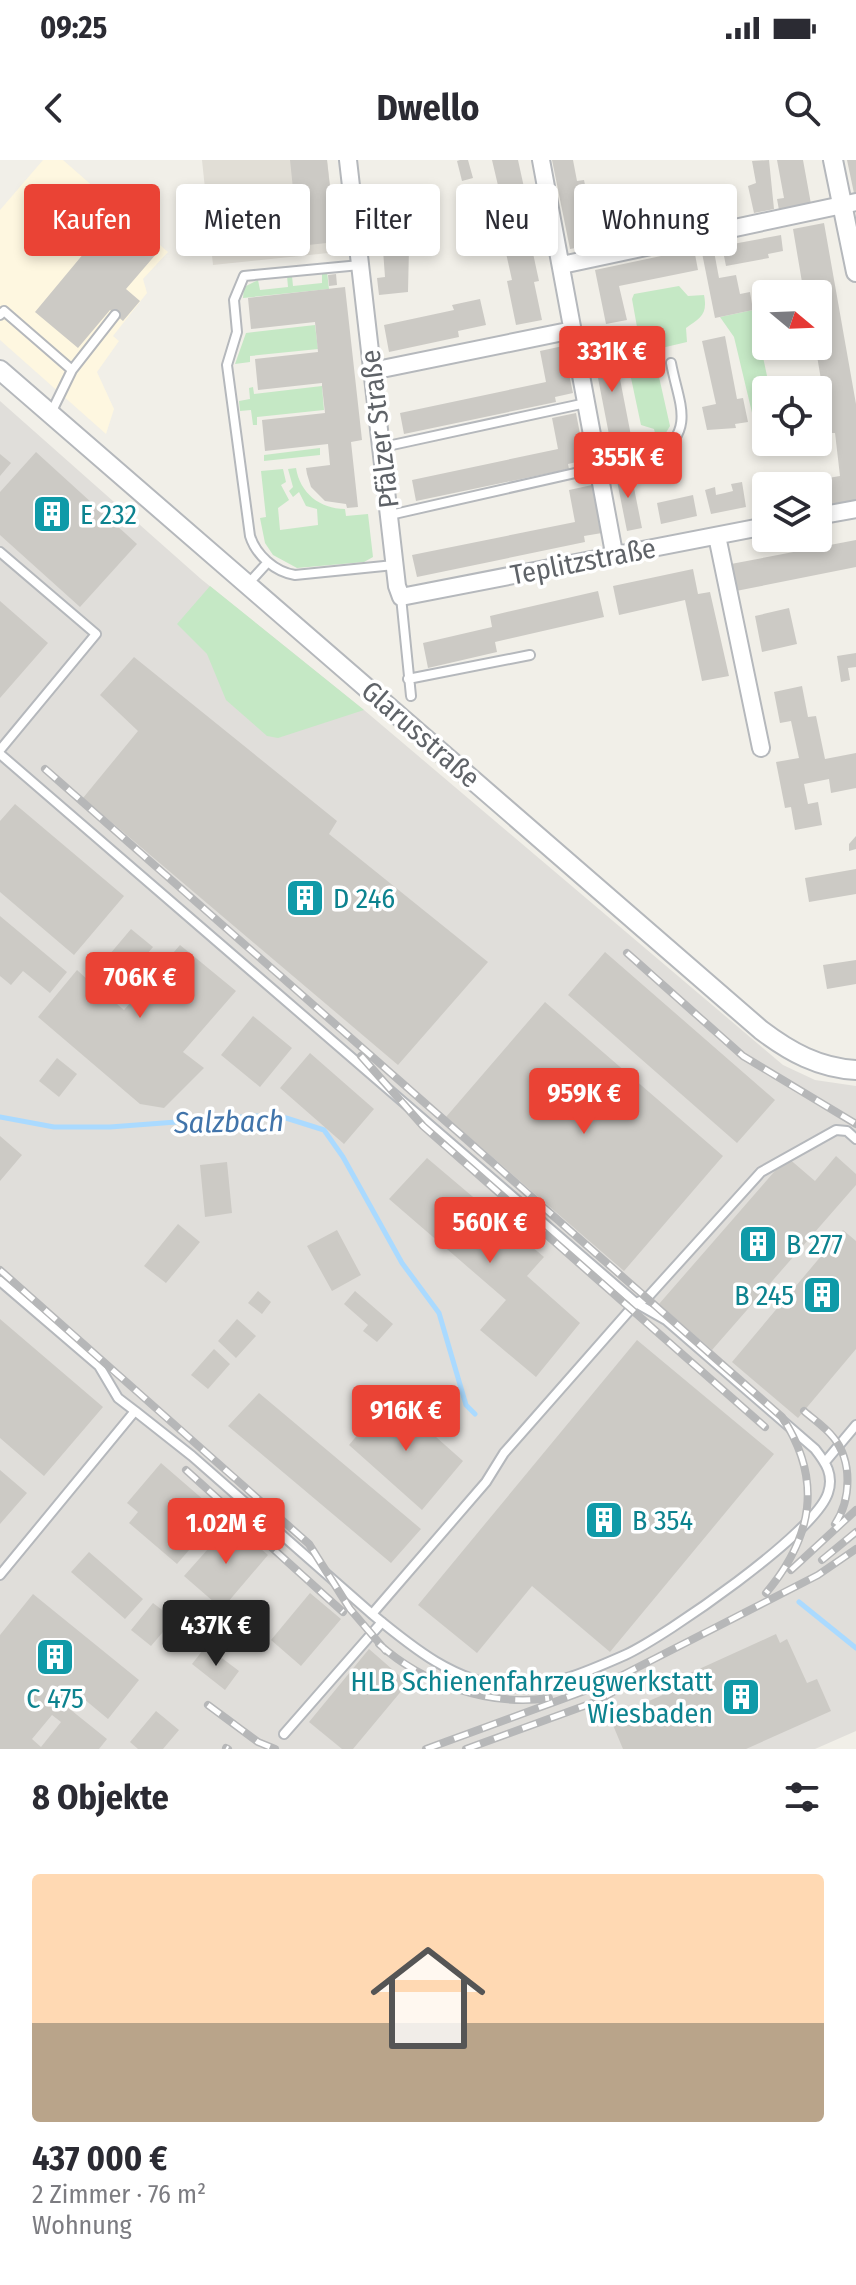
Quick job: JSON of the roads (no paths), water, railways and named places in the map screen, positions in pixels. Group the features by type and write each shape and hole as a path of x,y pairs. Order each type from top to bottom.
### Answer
{"street":[{"name":"Pfälzer Straße","path":"348,160 394,565 401,597"},
{"path":"541,160 614,553"},
{"path":"833,160 849,203 856,272"},
{"path":"562,265 849,203"},
{"path":"372,371 573,330"},
{"name":"Glarusstraße","path":"0,370 761,1030 798,1055 819,1064 856,1070"},
{"path":"832,513 856,509"},
{"name":"Teplitzstraße","path":"401,597 614,553 752,529"},
{"path":"717,536 761,748"}],"lane":[{"path":"360,265 249,274 236,289 236,337 227,365 250,536 268,562 279,571 295,575 394,565"},
{"path":"0,315 4,311 72,370"},
{"path":"51,413 72,370 115,315"},
{"path":"390,515 598,471 659,454 675,443 683,427 671,363"},
{"path":"383,447 586,403"},
{"path":"0,552 96,634 0,752 636,1303 666,1320 815,1449 825,1462 830,1480 825,1500 805,1523 743,1576 627,1654 559,1681 509,1687 452,1672 419,1653 192,1456 118,1398 99,1366 0,1281"},
{"path":"248,584 268,562"},
{"name":"Pfälzer Straße","path":"401,597 411,696"},
{"path":"408,679 530,655"},
{"path":"372,1614 486,1482 504,1453 636,1303 647,1298 761,1172 836,1130 847,1131 856,1139"},
{"path":"0,1575 135,1411"},
{"path":"825,1462 856,1425"},
{"path":"284,1734 382,1622"}],"waterway":[{"name":"Salzbach","path":"0,1117 54,1127 110,1127 256,1116 286,1118 324,1130 343,1157 402,1263 439,1313 466,1405 475,1414"},
{"name":"Salzbach","path":"799,1602 856,1648"}],"railway":[{"path":"45,769 782,1417 803,1463 807,1508 794,1551 766,1593"},
{"path":"627,953 743,1056 856,1124"},
{"path":"361,1056 423,1126 765,1427"},
{"path":"0,1270 309,1544 350,1609 386,1651"},
{"path":"804,1411 833,1437 844,1457 847,1492 835,1524"},
{"path":"186,1470 343,1612"},
{"path":"791,1570 856,1510"},
{"path":"822,1560 856,1532"},
{"path":"426,1749 609,1682 818,1575 856,1549"},
{"path":"379,1644 416,1671 458,1689 504,1699 549,1698"},
{"path":"466,1749 595,1702 622,1687"},
{"path":"208,1705 258,1742 275,1749"}],"place":[{"name":"E 232","path":"52,514"},
{"name":"D 246","path":"305,898"},
{"name":"B 277","path":"758,1244"},
{"name":"B 245","path":"822,1295"},
{"name":"B 354","path":"604,1520"},
{"name":"C 475","path":"55,1657"},
{"name":"HLB Schienenfahrzeugwerkstatt Wiesbaden","path":"741,1697"}]}
